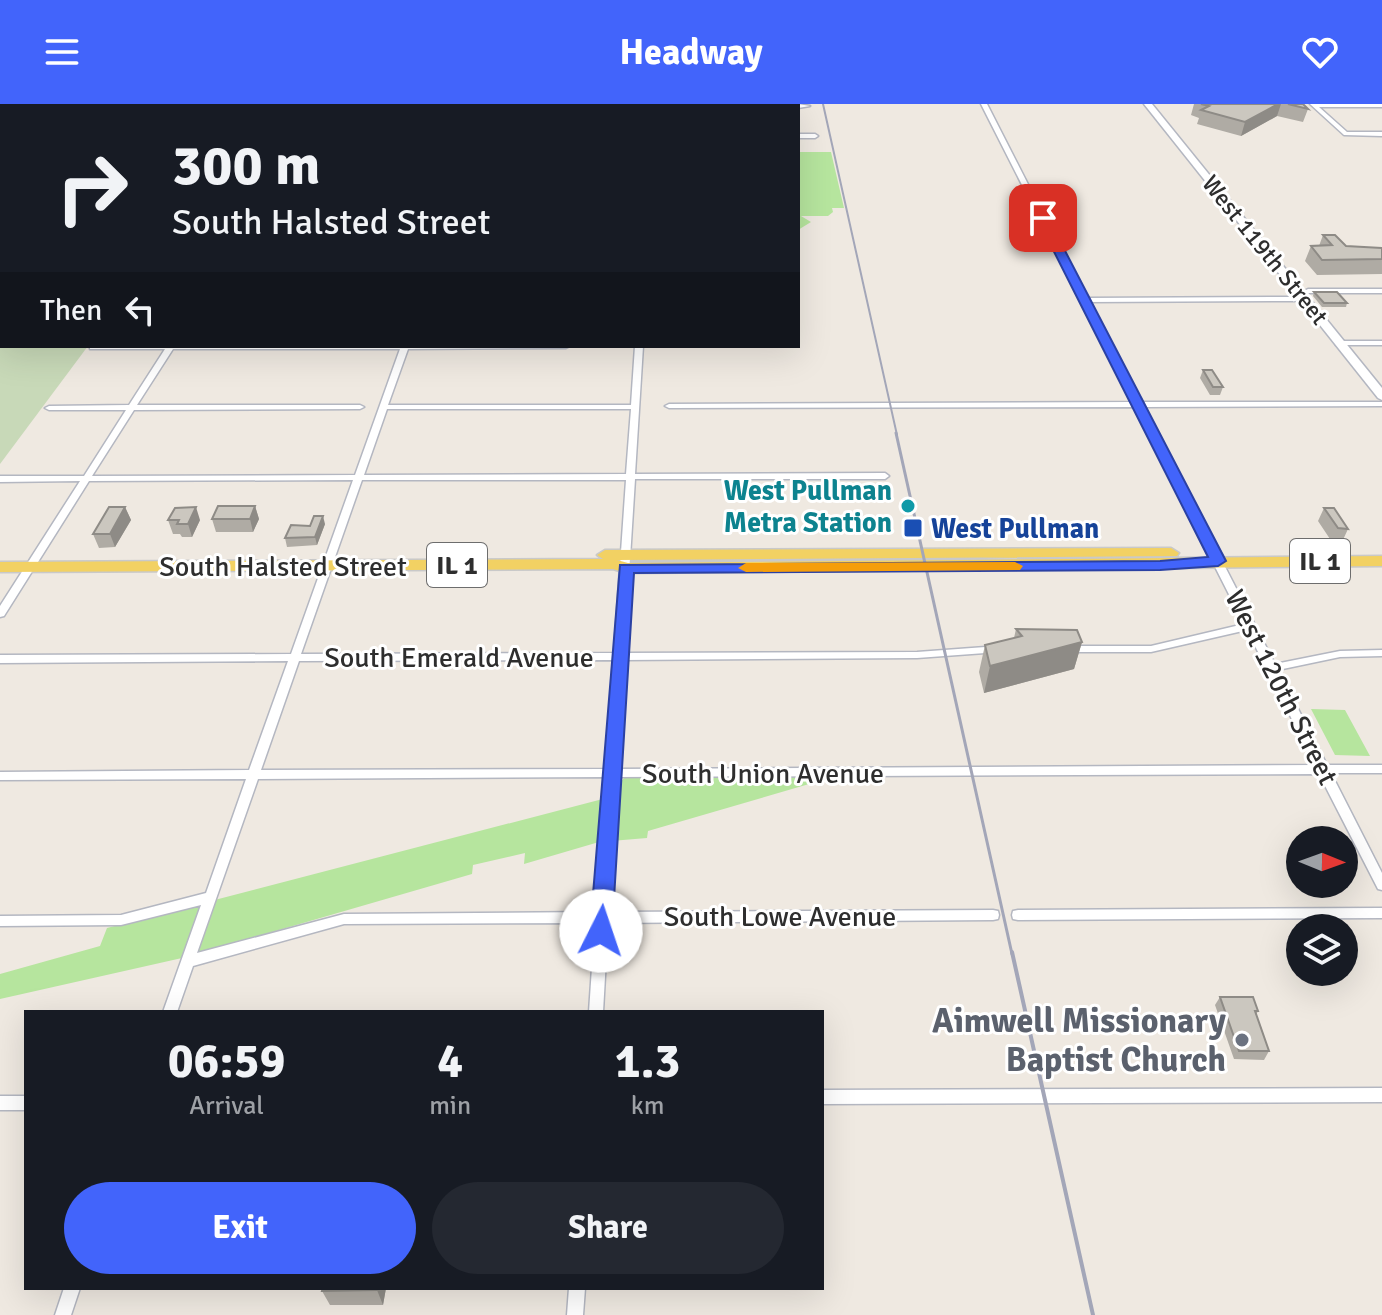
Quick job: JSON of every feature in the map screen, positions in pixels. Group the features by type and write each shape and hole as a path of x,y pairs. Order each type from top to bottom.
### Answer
{"main road":[{"name":"South Halsted Street","path":"0,567 34,562 330,561 1160,565 1216,557 1382,551"},
{"name":"South Halsted Street","path":"0,556 34,562"},
{"name":"South Halsted Street","path":"1216,557 1382,561"}],"street":[{"name":"West 120th Street","path":"984,104 1382,885"},
{"name":"West 119th Street","path":"1148,104 1382,396"},
{"path":"1314,104 1382,105"},
{"path":"1314,104 1346,134 1382,134"},
{"path":"800,136 815,136"},
{"path":"1085,300 1295,299 1308,291 1382,291"},
{"path":"1339,343 1382,343"},
{"path":"0,614 169,348"},
{"path":"171,1010 404,348"},
{"path":"596,1010 639,348"},
{"path":"669,406 1382,404"},
{"path":"49,408 360,407"},
{"path":"384,407 636,407"},
{"path":"0,479 885,476"},
{"path":"1049,649 1151,649 1251,626"},
{"name":"South Emerald Avenue","path":"0,659 917,655 1005,649"},
{"path":"1272,668 1340,654 1382,653"},
{"name":"South Union Avenue","path":"0,776 1382,769"},
{"path":"0,921 121,920 211,897"},
{"path":"1018,915 1382,913"},
{"name":"South Lowe Avenue","path":"189,961 344,919 993,915"},
{"path":"824,1097 1382,1095"},
{"path":"0,1103 24,1103"},
{"path":"63,1315 71,1290"},
{"path":"575,1315 577,1290"}],"green space":[{"path":"800,152 831,152 844,208 832,208 833,212 828,216 801,216 811,222 800,229"},
{"path":"0,348 87,348 0,464"},
{"path":"1311,709 1345,710 1370,756 1335,755"},
{"path":"833,777 648,831 647,838 599,842 524,864 525,853 473,865 472,874 182,958 0,999 0,974 100,946 107,928 618,795 618,785 624,778"}],"building":[{"path":"1201,104 1278,104 1245,122 1201,110 1209,106"},
{"path":"1323,235 1335,235 1346,246 1382,248 1382,259 1322,260 1311,246 1332,245"},
{"path":"1314,292 1337,292 1347,303 1324,303"},
{"path":"1203,370 1212,370 1223,387 1213,387"},
{"path":"218,506 255,506 250,519 212,519"},
{"path":"109,507 125,507 110,534 93,534"},
{"path":"196,507 188,524 168,520 175,508"},
{"path":"1324,508 1334,508 1348,529 1338,528"},
{"path":"314,516 323,516 315,537 285,538 291,525 310,526"},
{"path":"1016,629 1077,630 1082,642 990,666 985,645 1022,636"},
{"name":"Aimwell Missionary Baptist Church","path":"1220,997 1253,997 1269,1051 1239,1051"}],"railway":[{"path":"823,104 897,435"},
{"path":"896,433 1012,954"},
{"path":"1012,952 1093,1315"}],"slow traffic":[{"path":"746,568 1015,566"}],"place":[{"name":"West Pullman Metra Station","path":"908,506"},
{"name":"West Pullman","path":"913,528"},
{"name":"Aimwell Missionary Baptist Church","path":"1242,1040"}],"route":[{"path":"601,931 626,568 1160,565 1218,561 1043,218"}]}
